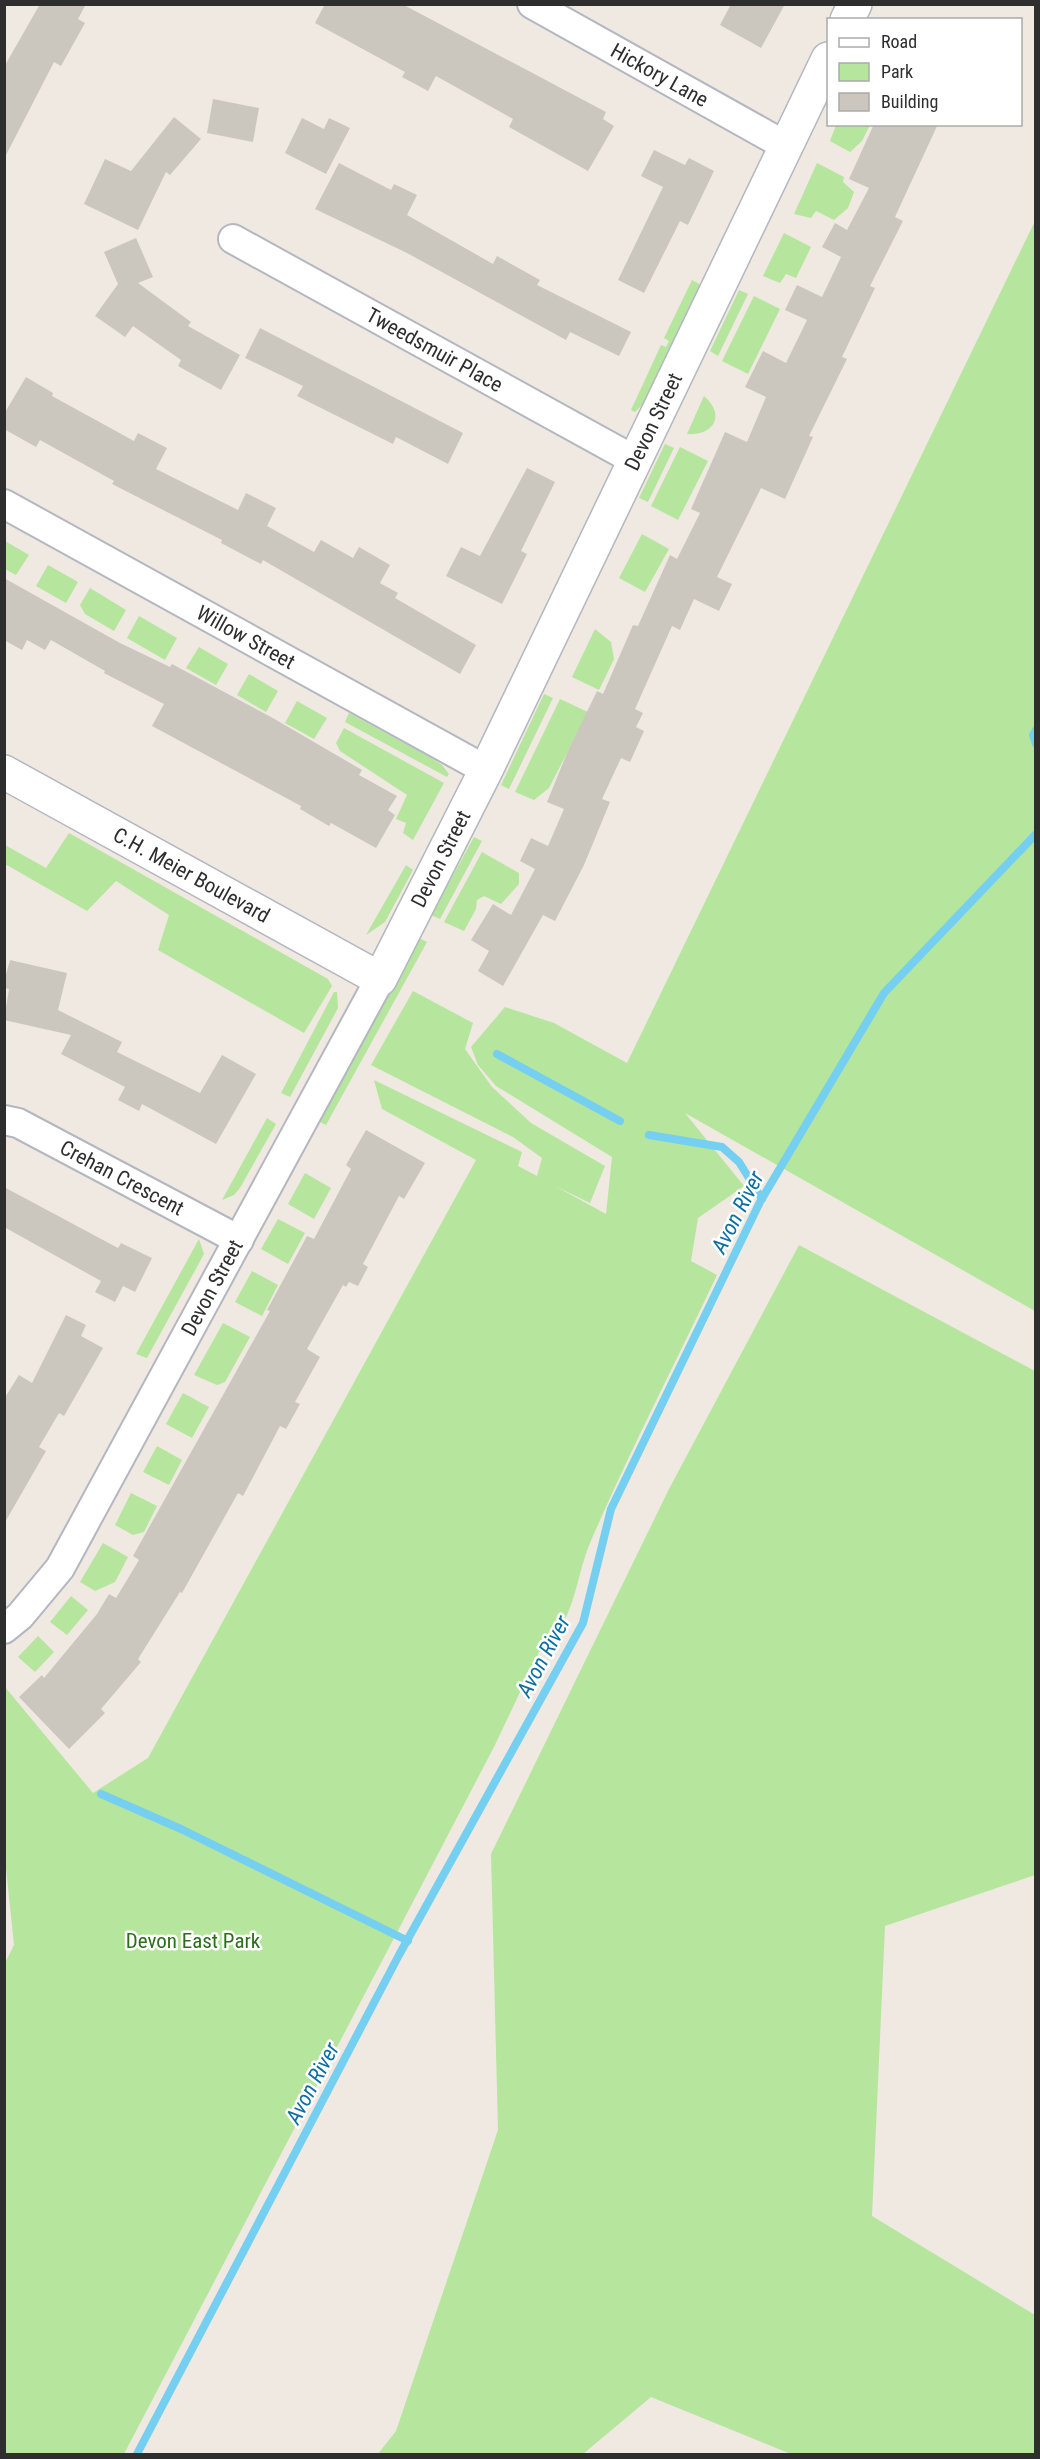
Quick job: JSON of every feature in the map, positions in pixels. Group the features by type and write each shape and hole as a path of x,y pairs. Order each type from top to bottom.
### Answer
{"street":[{"name":"Hickory Lane","path":"532,4 786,146"},
{"path":"849,18 855,4"},
{"name":"Devon Street","path":"4,1629 20,1616 60,1568 380,979 486,770 827,61"},
{"name":"Tweedsmuir Place","path":"233,239 636,461"},
{"name":"Willow Street","path":"4,504 486,770"},
{"name":"C.H. Meier Boulevard","path":"4,772 380,979"},
{"name":"Crehan Crescent","path":"4,1120 18,1123 239,1240"}],"green space":[{"path":"835,126 870,126 862,141 850,152 830,141"},
{"path":"817,163 844,177 843,182 854,192 848,208 834,220 816,211 811,218 794,214"},
{"name":"Devon East Park","path":"1035,221 1035,1311 685,1113 744,1186 698,1218 691,1261 717,1275 590,1543 567,1615 551,1640 539,1652 494,1747 124,2454 5,2454 4,1965 14,1945 4,1849 5,1687 93,1793 148,1758 476,1160 382,1109 374,1080 522,1152 518,1166 537,1176 542,1158 513,1137 371,1065 413,991 473,1023 465,1049 492,1087 531,1123 605,1166 590,1203 555,1186 606,1214 612,1157 496,1086 478,1065 471,1047 505,1007 554,1023 627,1063"},
{"path":"784,233 811,247 796,278 786,274 780,283 763,276"},
{"path":"692,280 701,285 643,404 635,412 631,410 661,345 666,347 669,341 664,338"},
{"path":"739,290 748,294 718,356 710,351"},
{"path":"754,296 780,309 748,374 722,361"},
{"path":"704,396 714,410 714,423 704,432 687,434"},
{"path":"665,444 674,448 648,502 639,498"},
{"path":"680,447 708,461 678,520 651,506"},
{"path":"642,534 669,549 645,592 619,578"},
{"path":"5,541 29,555 16,575 5,569"},
{"path":"48,565 78,582 66,603 36,586"},
{"path":"90,588 126,610 114,631 85,614 80,605"},
{"path":"139,616 177,638 165,660 127,638"},
{"path":"595,629 611,642 614,659 599,690 572,677"},
{"path":"199,647 228,664 216,685 186,668"},
{"path":"249,674 278,691 266,712 237,695"},
{"path":"544,694 553,698 509,789 501,785"},
{"path":"560,699 588,712 549,788 534,800 515,792"},
{"path":"297,701 327,718 314,739 285,723"},
{"path":"349,713 430,757 442,765 449,774 447,777 345,722"},
{"path":"344,728 444,783 413,840 403,833 406,823 396,819 407,795 340,751 336,743"},
{"path":"69,833 328,979 332,986 304,1033 158,950 169,915 116,881 87,911 5,864 5,845 46,868"},
{"path":"474,837 482,841 440,919 431,915"},
{"path":"482,852 519,873 519,884 501,904 484,896 477,900 476,909 464,931 444,922"},
{"path":"406,865 413,870 385,922 366,935"},
{"path":"419,938 427,942 326,1125 316,1120"},
{"path":"334,992 337,992 338,1008 290,1097 281,1093"},
{"path":"267,1118 276,1124 240,1188 234,1195 222,1200"},
{"path":"305,1173 331,1188 314,1219 288,1204"},
{"path":"278,1219 305,1233 288,1264 261,1249"},
{"path":"199,1239 204,1254 147,1358 136,1354"},
{"path":"799,1245 1035,1371 1035,1875 885,1926 872,2216 1035,2315 1035,2454 791,2454 651,2397 583,2454 378,2454 396,2431 498,2130 491,1854 669,1489"},
{"path":"252,1271 278,1285 262,1316 235,1302"},
{"path":"223,1323 250,1337 225,1382 217,1385 194,1375"},
{"path":"183,1393 209,1407 192,1438 166,1424"},
{"path":"157,1446 182,1460 169,1485 143,1472"},
{"path":"131,1493 157,1506 144,1532 133,1535 115,1525"},
{"path":"103,1543 128,1557 115,1582 95,1591 80,1582"},
{"path":"71,1596 88,1610 67,1635 50,1622"},
{"path":"38,1636 54,1652 35,1672 18,1657"}],"building":[{"path":"40,4 86,4 78,19 85,23 61,66 54,62 4,159 4,67"},
{"path":"325,4 402,4 606,112 603,119 614,126 588,171 509,127 513,119 436,76 428,91 402,77 405,72 315,23"},
{"path":"731,4 785,4 761,48 720,25"},
{"path":"213,99 259,108 253,142 207,133"},
{"path":"174,117 201,139 170,175 166,172 138,230 84,204 105,159 131,171"},
{"path":"302,118 324,129 329,118 350,128 326,174 285,153"},
{"path":"873,126 937,126 895,217 903,221 870,286 875,288 842,357 847,359 809,436 813,437 785,499 761,488 717,577 732,584 719,611 694,599 680,630 672,626 635,709 643,713 636,727 644,731 630,762 621,758 602,799 610,802 584,865 555,921 543,915 503,986 478,971 489,951 471,940 493,904 511,915 535,869 520,861 531,838 548,846 564,809 547,802 567,753 597,691 603,694 633,625 638,626 670,555 677,559 700,513 691,509 725,432 747,442 766,397 745,387 763,351 786,363 807,320 785,310 797,285 822,297 841,257 822,247 835,223 847,230 869,188 849,179"},
{"path":"654,150 685,165 689,158 714,171 688,225 680,221 644,293 618,280 663,187 641,176"},
{"path":"339,163 391,190 394,184 417,195 407,215 493,264 497,256 540,280 537,285 631,332 619,356 570,332 566,340 407,253 315,209"},
{"path":"136,238 153,277 138,283 191,322 188,326 240,355 221,390 178,366 181,360 133,326 125,337 95,316 118,284 104,252"},
{"path":"260,328 463,433 448,464 396,437 393,444 297,396 303,386 245,358"},
{"path":"26,377 53,393 52,396 134,441 138,433 167,448 156,469 238,510 246,493 276,508 267,526 314,552 321,540 353,558 359,547 390,565 380,583 398,593 395,598 476,645 460,674 263,560 261,564 221,543 222,540 112,484 114,481 40,440 36,447 4,429 4,414"},
{"path":"527,468 555,482 521,551 527,554 502,604 446,576 461,547 480,556"},
{"path":"4,578 120,643 170,667 172,664 271,717 362,770 359,775 397,796 388,810 395,815 376,848 331,823 329,826 300,809 301,806 152,726 164,704 104,673 105,671 51,640 45,650 27,640 22,650 4,640"},
{"path":"10,960 67,973 58,1010 122,1042 117,1052 200,1093 222,1055 256,1074 216,1144 142,1104 139,1111 118,1100 125,1087 61,1054 71,1035 4,1020 9,989 4,988 4,982"},
{"path":"366,1130 425,1163 404,1199 399,1196 363,1264 368,1267 358,1286 349,1282 346,1287 343,1285 307,1349 320,1357 295,1402 300,1404 286,1429 280,1426 243,1496 238,1493 182,1593 180,1592 138,1659 141,1662 101,1709 105,1713 69,1749 19,1697 42,1675 44,1678 97,1614 109,1594 116,1598 139,1560 133,1556 270,1311 267,1310 307,1236 314,1239 351,1169 346,1165"},
{"path":"4,1187 118,1248 121,1243 152,1258 135,1292 123,1286 115,1302 95,1292 101,1281 4,1227"},
{"path":"66,1315 86,1325 81,1336 103,1348 64,1416 59,1413 39,1447 46,1451 4,1524 4,1399 19,1375 32,1383"}],"waterway":[{"name":"Avon River","path":"1036,730 1033,735 1036,744"},
{"name":"Avon River","path":"137,2454 399,1955 583,1623 611,1509 760,1202 884,993 1036,834"},
{"path":"497,1054 620,1121"},
{"path":"649,1135 722,1147 739,1162 762,1199"},
{"path":"101,1794 181,1829 408,1941"}]}
